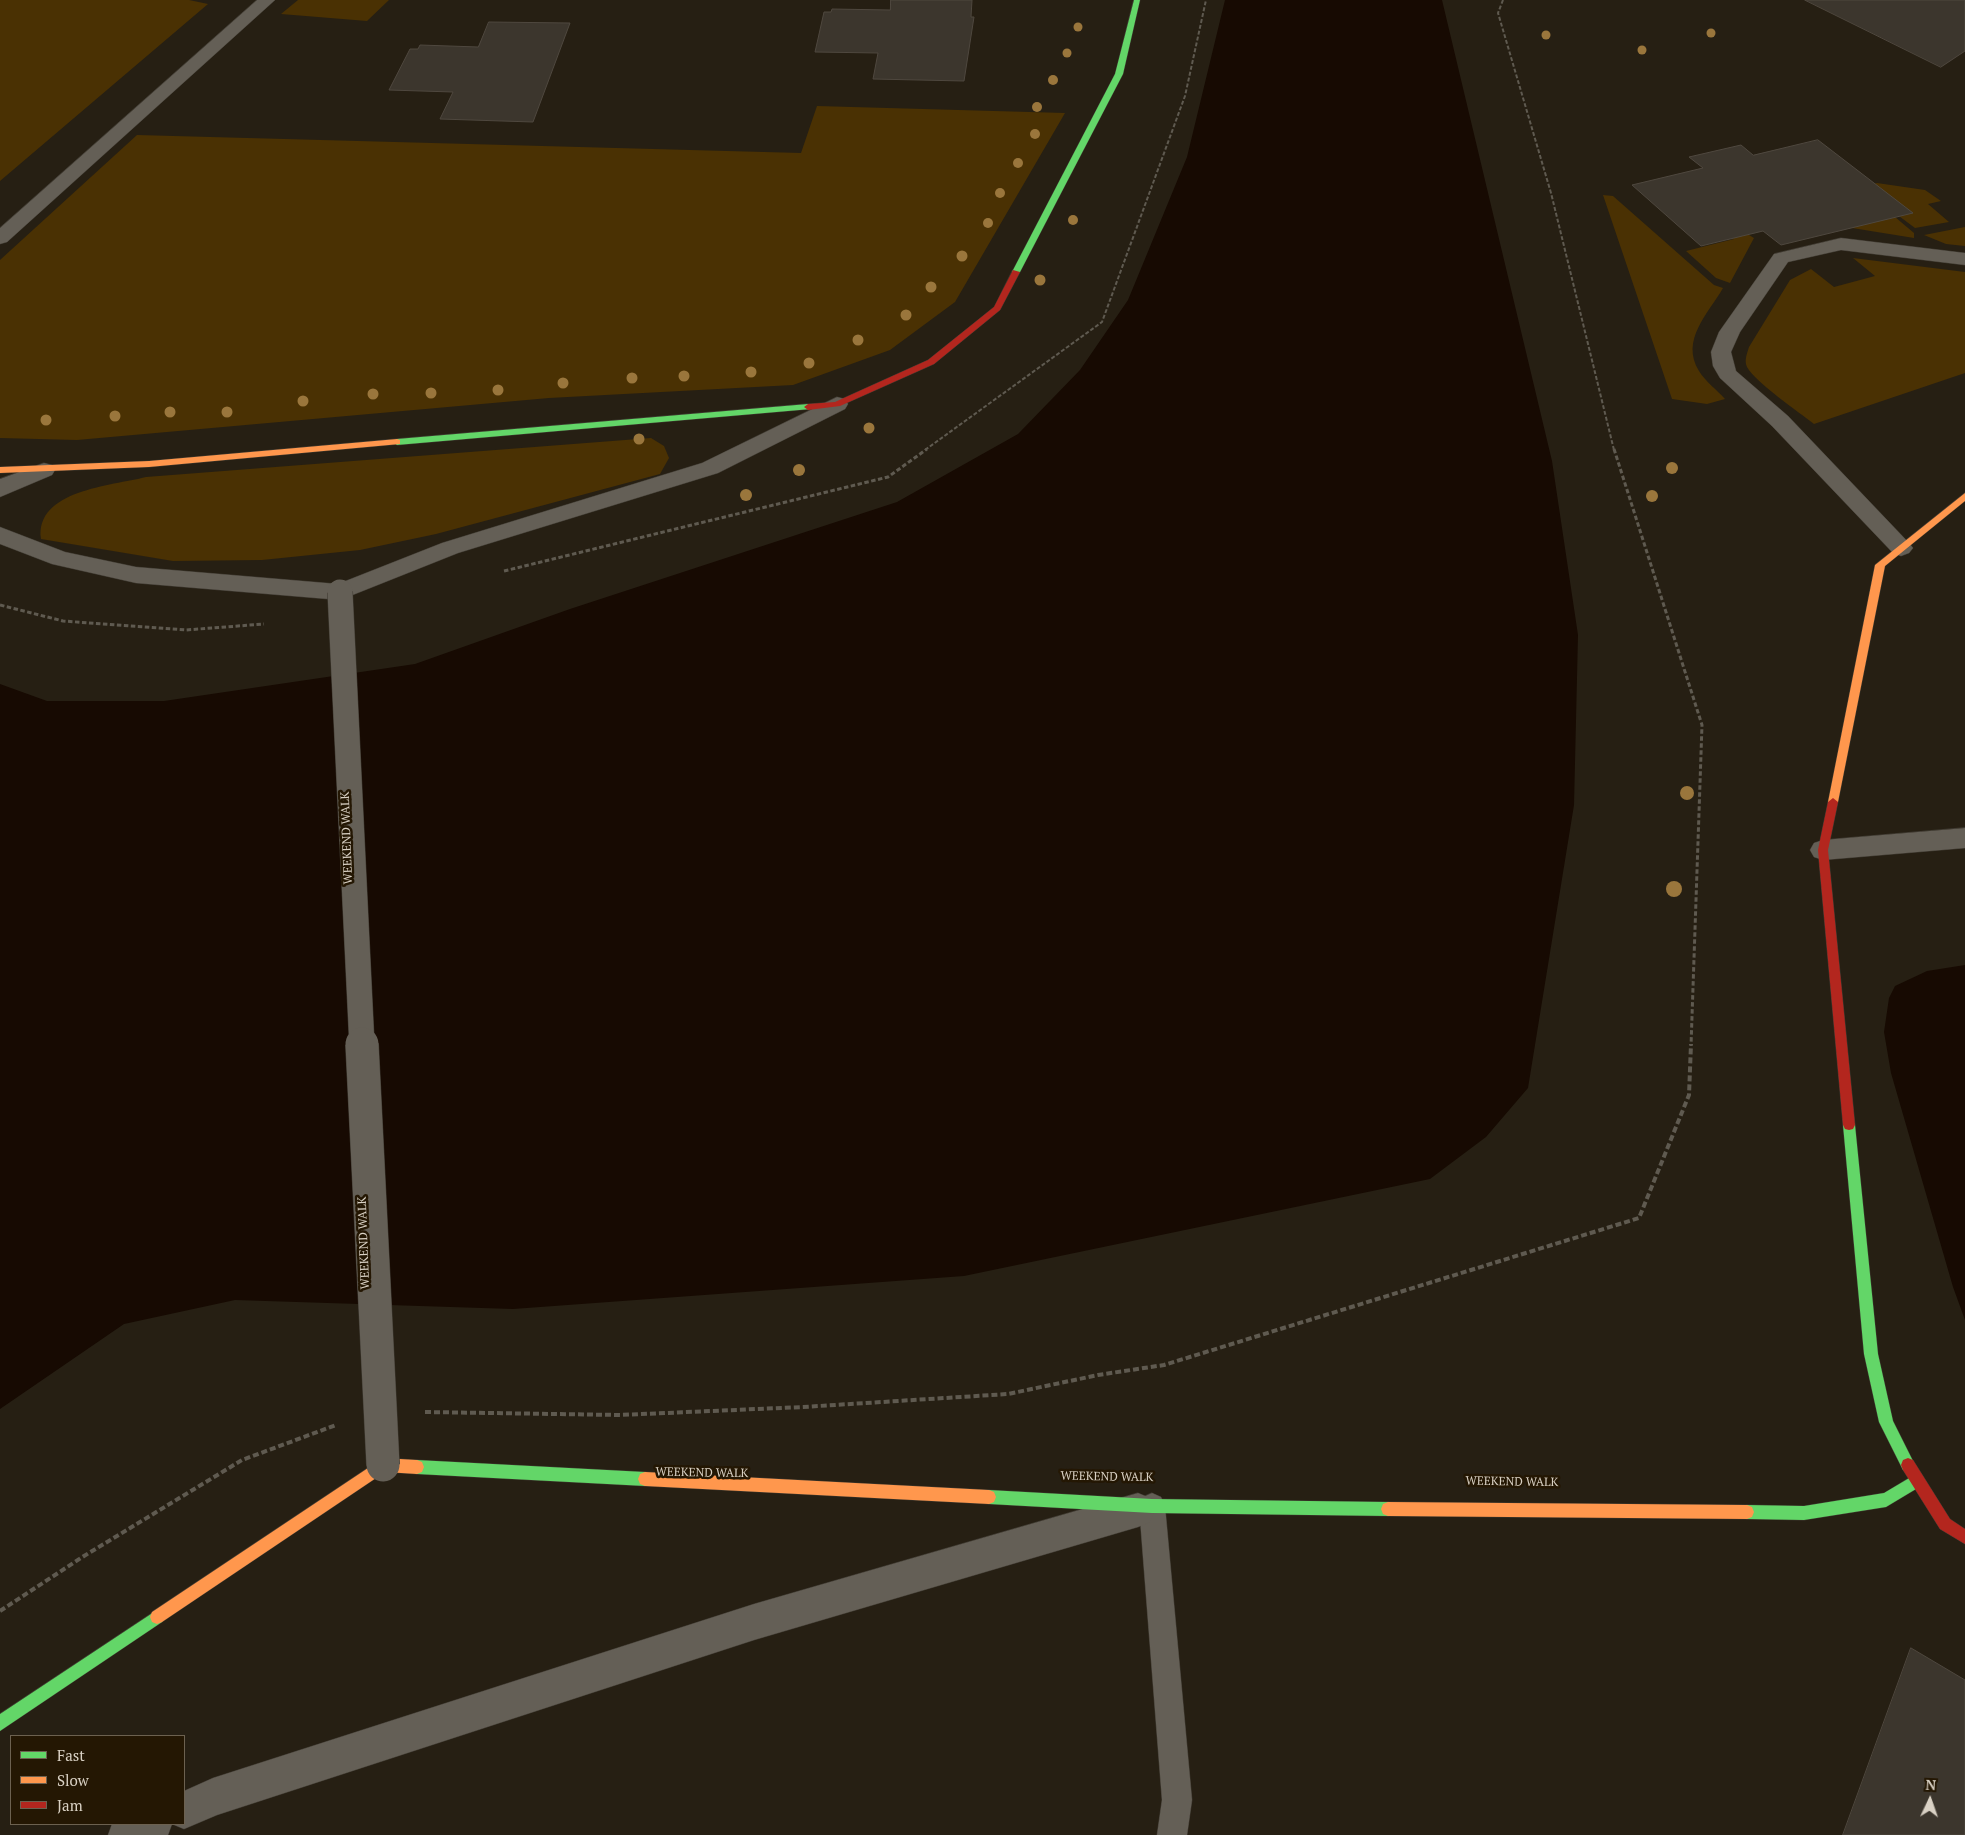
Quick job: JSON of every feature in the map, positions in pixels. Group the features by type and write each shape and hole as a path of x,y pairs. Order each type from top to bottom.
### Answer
{"street":[{"path":"0,238 267,0"},
{"path":"0,535 60,559 136,575 340,592 450,548 710,468 837,404 931,362 997,308 1119,74 1137,0"},
{"path":"1901,548 1780,421 1728,374 1723,365 1721,351 1730,332 1781,258 1841,244 1965,259"},
{"path":"0,470 44,470 231,457 837,404"},
{"path":"0,490 10,483 44,470"},
{"path":"1965,496 1880,565 1823,850 1871,1354 1886,1422 1916,1481 1945,1524 1965,1537"},
{"path":"340,592 383,1465"},
{"path":"1823,850 1965,838"},
{"path":"0,1723 383,1465 1152,1506 1804,1513 1886,1500 1916,1481"},
{"path":"185,1810 213,1797 754,1622 1152,1506"},
{"path":"127,1835 151,1825"}],"lane":[{"path":"1152,1506 1177,1800 1172,1835"}],"path":[{"path":"420,1412 620,1415 803,1407 1008,1394 1098,1375 1164,1365 1639,1218 1689,1095 1702,725 1610,436 1551,193 1498,13 1503,0"},
{"path":"0,1611 84,1556 242,1460 343,1423"}],"shaded area":[{"path":"0,0 189,0 208,4 0,181"},
{"path":"298,0 389,0 367,21 281,14"},
{"path":"1225,0 1442,0 1552,461 1578,635 1574,805 1528,1088 1486,1137 1430,1179 964,1276 513,1309 235,1300 124,1324 0,1409 0,684 47,701 164,701 415,664 570,609 897,502 1018,434 1080,370 1128,300 1187,157"},
{"path":"817,106 1065,113 955,302 890,350 793,385 549,398 77,440 0,438 0,260 137,135 801,153"},
{"path":"1877,183 1925,190 1941,201 1928,204 1949,222 1915,228 1860,187"},
{"path":"1603,195 1613,196 1714,285 1723,288 1698,328 1694,338 1693,349 1694,360 1699,371 1725,399 1707,404 1672,399"},
{"path":"1882,206 1914,233 1914,238 1846,227"},
{"path":"1965,227 1965,246 1946,244 1924,235"},
{"path":"1744,232 1754,238 1730,283 1716,278 1686,251 1734,239 1731,236"},
{"path":"1853,258 1965,272 1965,373 1814,424 1759,381 1747,367 1746,359 1749,347 1790,280 1811,269 1834,287 1875,276"},
{"path":"651,438 664,446 669,458 660,474 436,534 360,550 262,560 173,561 41,539 42,523 50,510 62,500 96,488 146,477"},
{"path":"1965,965 1965,1320 1953,1287 1891,1073 1884,1032 1889,998 1895,986 1927,971"}],"building":[{"path":"891,0 972,0 971,17 974,17 964,81 873,79 878,53 815,52 824,12 831,12 832,9 890,10"},
{"path":"1805,0 1965,0 1965,51 1941,67"},
{"path":"489,22 570,23 533,122 440,119 453,92 389,90 410,49 418,49 420,45 478,47"},
{"path":"1818,140 1913,213 1781,245 1763,231 1701,246 1632,185 1703,168 1689,157 1741,145 1753,155"},
{"path":"1911,1648 1965,1680 1965,1835 1843,1835"}],"traffic: fast":[{"path":"1016,272 1119,74 1137,0"},
{"path":"397,442 808,407"},
{"path":"1849,1125 1871,1354 1886,1422 1908,1465"},
{"path":"417,1467 645,1479"},
{"path":"1747,1512 1804,1513 1886,1500 1916,1481"},
{"path":"989,1497 1152,1506 1388,1509"},
{"path":"0,1723 157,1617"}],"traffic: slow":[{"path":"0,470 149,464 397,442"},
{"path":"1833,802 1880,565 1965,496"},
{"path":"157,1617 383,1465 417,1467"},
{"path":"645,1479 989,1497"},
{"path":"1388,1509 1747,1512"}],"traffic: jam":[{"path":"808,407 837,404 931,362 997,308 1016,272"},
{"path":"1833,802 1823,850 1849,1125"},
{"path":"1908,1465 1945,1524 1965,1537"}]}
